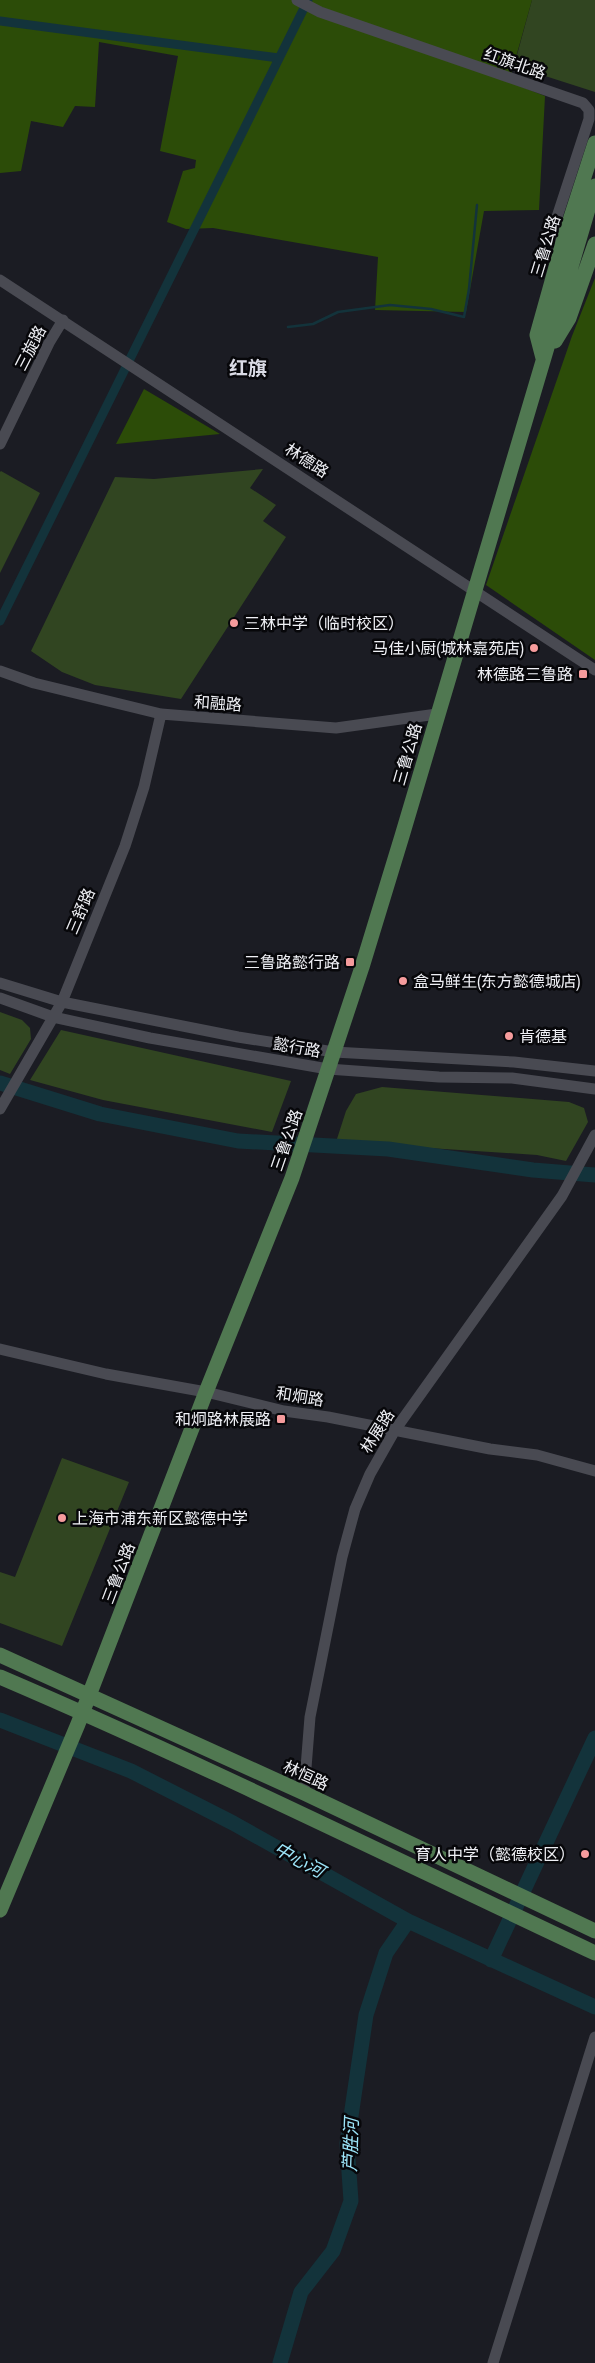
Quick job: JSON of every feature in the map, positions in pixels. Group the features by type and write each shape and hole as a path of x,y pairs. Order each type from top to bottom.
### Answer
{"main road":[{"name":"三鲁公路","path":"544,360 537,335 563,242 595,142"},
{"name":"三鲁公路","path":"0,1910 90,1694 206,1392 290,1185 402,836 595,186"},
{"name":"三鲁公路","path":"544,360 568,318 595,244"},
{"name":"林恒路","path":"0,1654 304,1793 595,1931"},
{"path":"0,1677 80,1718 496,1906 595,1954"}],"street":[{"name":"红旗北路","path":"297,0 320,12 583,103 589,110 589,119 556,220 555,232 563,242"},
{"name":"林德路","path":"0,280 197,407 595,670"},
{"name":"三旋路","path":"0,444 62,320"},
{"name":"和融路","path":"0,671 34,683 161,714 336,728 438,714"},
{"name":"三舒路","path":"0,1108 62,1002 125,846 144,787 161,714"},
{"name":"懿行路","path":"0,982 62,1002 229,1035 334,1052 514,1062 595,1071"},
{"name":"懿行路","path":"0,998 53,1017 150,1038 328,1069 438,1078 512,1078 595,1089"},
{"name":"林展路","path":"304,1793 310,1718 342,1557 355,1509 370,1474 395,1430 562,1196 593,1140"},
{"name":"和炯路","path":"0,1349 106,1374 206,1392 284,1411 328,1417 537,1455 595,1471"},
{"path":"493,2363 595,2037"}],"green space":[{"path":"0,0 532,0 509,82 545,96 539,210 484,211 466,312 375,310 378,257 213,228 186,229 167,222 183,171 195,168 196,160 160,151 178,56 99,42 95,107 75,106 63,127 31,121 21,171 0,173"},
{"path":"532,0 595,0 595,92 514,66"},
{"path":"595,278 595,660 486,585 572,336"},
{"path":"144,389 220,434 116,444"},
{"path":"263,469 250,488 276,505 263,521 286,537 181,699 95,685 62,672 31,651 115,477 154,479"},
{"path":"0,472 40,493 0,573"},
{"path":"0,1012 22,1020 30,1028 31,1039 10,1074 0,1070"},
{"path":"61,1030 291,1081 272,1132 103,1100 30,1080"},
{"path":"382,1087 569,1102 584,1108 588,1122 566,1161 537,1155 336,1142 346,1111 356,1094"},
{"path":"62,1458 129,1482 62,1646 0,1623 0,1572 15,1577"}],"waterway":[{"path":"0,621 308,0"},
{"path":"0,21 279,58"},
{"path":"288,327 313,324 338,312 390,305 431,309 464,317 469,289 477,205"},
{"path":"0,1083 100,1114 238,1141 388,1149 533,1170 595,1175"},
{"name":"中心河","path":"0,1720 131,1771 233,1823 408,1921 595,2007"},
{"path":"491,1960 595,1738"},
{"name":"芦胜河","path":"280,2363 301,2292 333,2251 351,2201 347,2143 366,2015 386,1953 408,1921"}],"place":[{"name":"三林中学（临时校区）","path":"234,623"},
{"name":"马佳小厨(城林嘉苑店)","path":"534,648"},
{"name":"林德路三鲁路","path":"583,674"},
{"name":"三鲁路懿行路","path":"350,962"},
{"name":"盒马鲜生(东方懿德城店)","path":"403,981"},
{"name":"肯德基","path":"509,1036"},
{"name":"和炯路林展路","path":"281,1419"},
{"name":"上海市浦东新区懿德中学","path":"62,1518"},
{"name":"育人中学（懿德校区）","path":"585,1854"}],"district":[{"name":"红旗","path":"248,368"}]}
